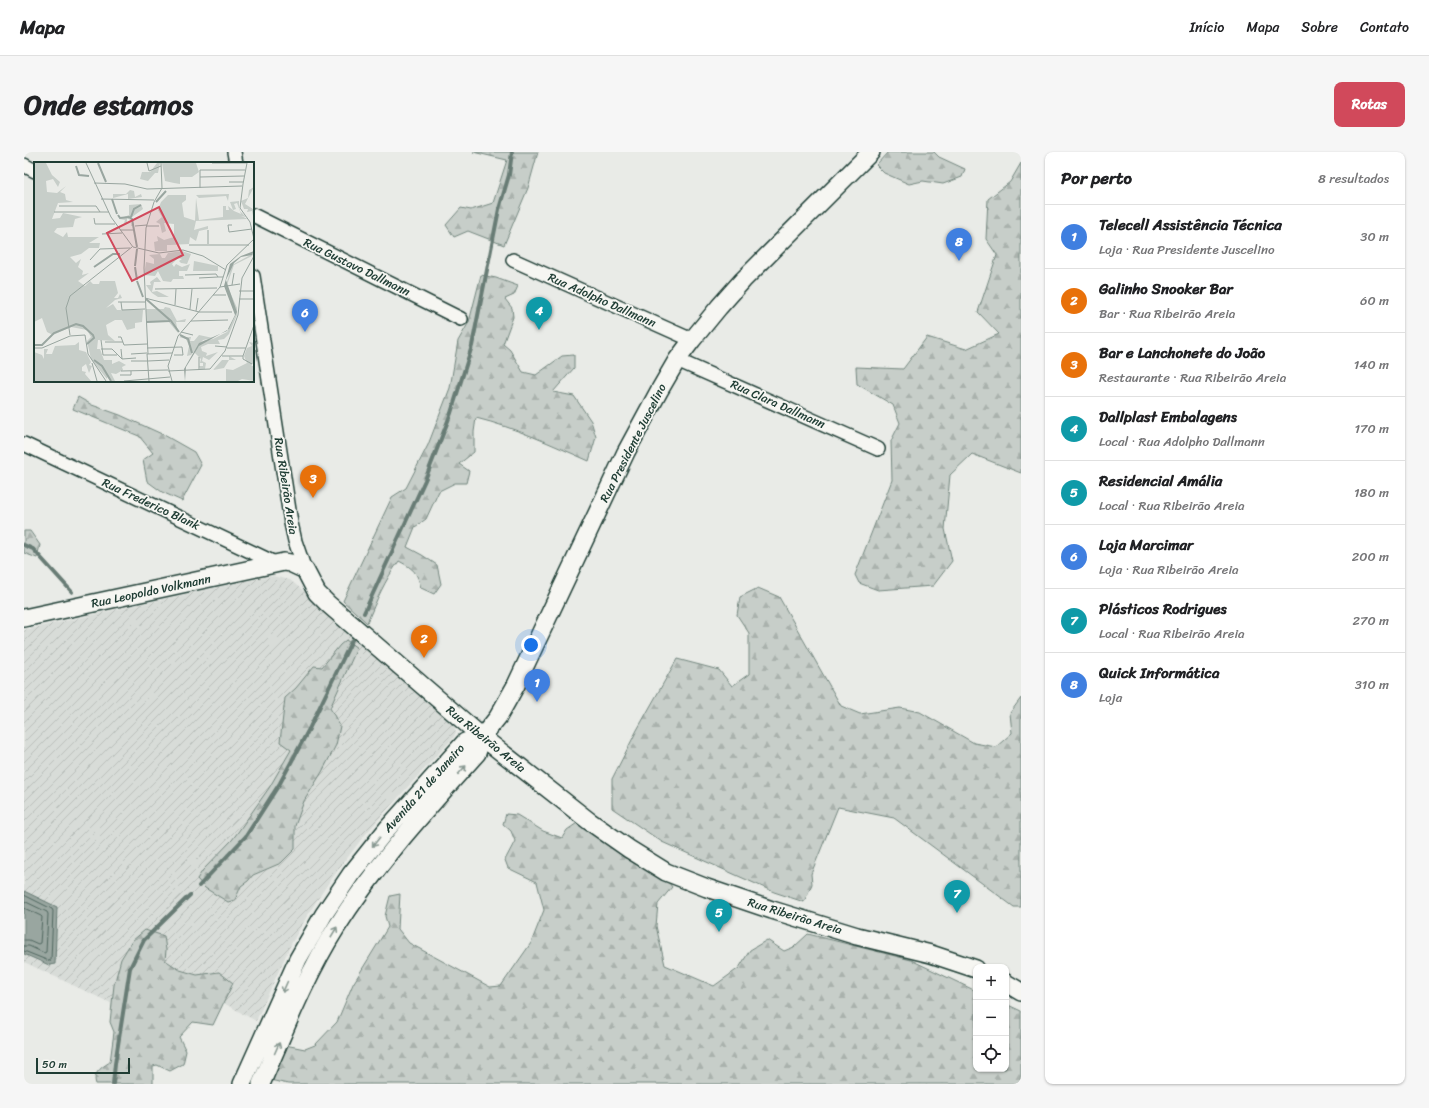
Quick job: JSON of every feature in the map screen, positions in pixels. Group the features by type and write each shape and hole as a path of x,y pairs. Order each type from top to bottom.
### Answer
{"street":[{"path":"234,152 236,162"},
{"name":"Rua Presidente Juscelino","path":"482,737 498,717 516,685 626,452 655,397 677,360 743,280 871,152"},
{"path":"24,165 34,170"},
{"name":"Rua Gustavo Dallmann","path":"254,215 462,318"},
{"name":"Rua Adolpho Dallmann","path":"513,260 692,340"},
{"name":"Rua Ribeirão Areia","path":"254,284 295,541 307,575 317,593 328,604 482,737 589,821 629,849 666,872 707,888 772,910 857,936 931,954 973,969"},
{"name":"Rua Clara Dallmann","path":"677,360 878,449"},
{"name":"Rua Frederico Blank","path":"24,444 277,564"},
{"path":"277,564 307,575"},
{"name":"Rua Leopoldo Volkmann","path":"24,618 277,564"},
{"name":"Avenida 21 de Janeiro","path":"242,1084 298,959 338,893 387,829 464,742 482,737"},
{"name":"Avenida 21 de Janeiro","path":"261,1084 313,968 336,928 366,883 399,840 477,753 482,737"},
{"path":"298,959 313,968"},
{"path":"1009,985 1021,992"}],"shaded area":[{"path":"273,576 290,580 311,597 449,719 456,732 453,738 363,837 327,885 291,944 256,1021 130,951 119,1007 24,962 24,630"}],"green space":[{"path":"473,152 538,152 528,188 504,245 468,231 454,237 446,225 461,208 471,210 493,203 507,160"},
{"path":"888,152 934,152 939,157 965,169 962,177 943,184 923,181 909,184 884,173 876,165"},
{"path":"1021,163 1021,473 972,454 950,475 945,529 952,561 933,586 878,590 859,583 855,575 892,480 891,441 900,423 893,405 857,384 856,367 903,369 927,337 966,349 999,334 978,312 997,255 986,239 988,199 1010,182"},
{"path":"481,275 496,278 518,286 514,295 505,299 512,308 513,317 503,344 510,350 523,372 536,375 562,356 574,355 574,368 553,392 574,396 591,421 596,437 589,461 519,432 476,418 474,452 459,464 469,471 466,483 455,483 439,491 426,519 415,527 407,547 437,565 441,584 434,594 421,588 418,578 414,572 408,566 399,561 385,583 367,623 343,601 392,497 406,488 428,445 450,388 458,341 469,322"},
{"path":"78,397 92,405 120,415 164,435 194,452 201,465 182,501 162,492 147,481 143,460 153,453 139,436 73,409"},
{"path":"24,531 30,531 40,545 37,558 24,553"},
{"path":"758,588 779,597 841,706 860,714 900,708 920,712 974,743 996,747 1012,733 1010,713 1021,698 1021,907 1014,907 894,818 838,807 811,874 812,884 804,902 774,892 662,842 612,808 612,779 637,730 677,659 719,670 732,686 749,674 749,633 737,615 740,597"},
{"path":"346,640 357,648 330,708 340,726 336,745 322,772 304,801 295,826 295,849 281,863 253,875 241,886 235,900 228,902 205,888 197,879 203,870 238,832 269,788 291,750 280,742 285,698 296,688 314,666 322,667"},
{"path":"506,814 517,815 543,831 562,838 567,830 580,821 624,857 669,883 672,887 658,904 656,926 665,965 714,986 739,968 750,950 767,940 784,951 794,947 808,934 911,960 973,990 973,1072 1009,1072 1009,1005 1021,1011 1021,1084 288,1084 270,1080 285,1045 305,1049 315,1045 337,1022 353,984 388,927 385,916 390,896 400,894 398,929 409,943 490,987 501,986 531,943 544,910 537,882 508,868 505,860 515,841 511,831 503,824"},
{"path":"145,930 164,936 166,950 165,960 180,970 197,975 219,972 233,983 213,1025 193,1022 179,1037 186,1051 183,1064 170,1071 157,1065 153,1066 153,1084 96,1084 95,1077 98,1071 110,1062 114,1032 110,1022 114,985 121,959 132,941"}],"water":[{"path":"24,891 57,907 55,964 49,965 24,954"}],"waterway":[{"path":"364,613 425,480 451,413 472,346 499,209 509,175 512,152"},
{"path":"24,545 33,549 72,592"},
{"path":"199,886 246,836 280,783 309,729 353,638"},
{"path":"113,1084 130,968 144,940 190,895"}],"place":[{"name":"Quick Informática","path":"959,261"},
{"name":"Dallplast Embalagens","path":"539,330"},
{"name":"Loja Marcimar","path":"305,332"},
{"name":"Bar e Lanchonete do João","path":"313,498"},
{"name":"Galinho Snooker Bar","path":"424,658"},
{"name":"Telecell Assistência Técnica","path":"537,702"},
{"name":"Plásticos Rodrigues","path":"957,913"},
{"name":"Residencial Amália","path":"719,932"}]}
